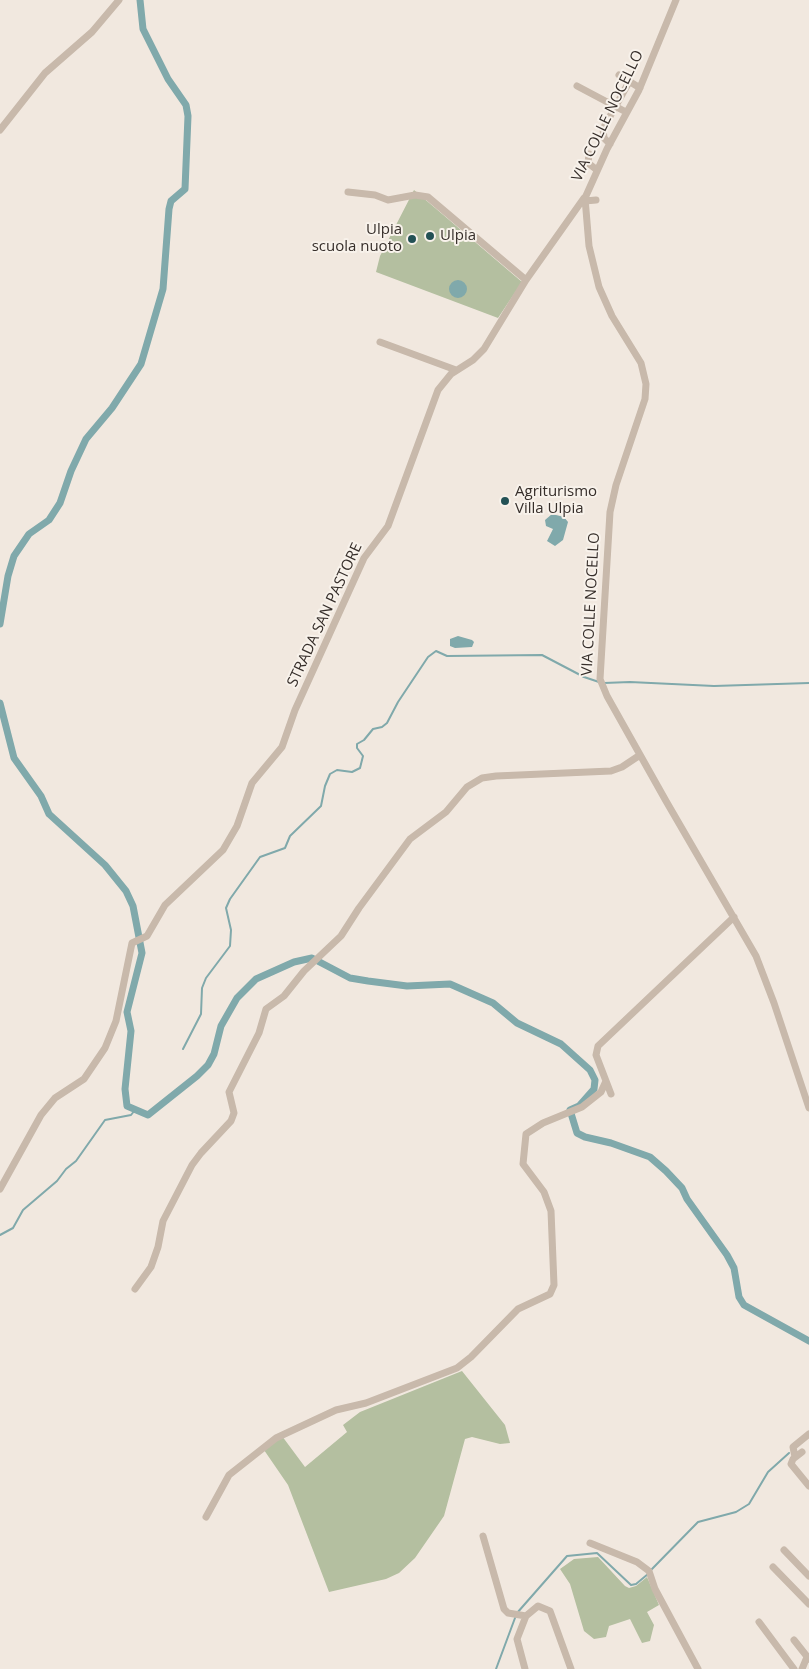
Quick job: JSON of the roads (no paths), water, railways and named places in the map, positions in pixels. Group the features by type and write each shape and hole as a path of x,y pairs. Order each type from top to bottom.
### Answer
{"street":[{"path":"0,130 45,73 92,32 119,0"},
{"name":"VIA COLLE NOCELLO","path":"676,0 640,88 597,170 585,199 589,242 598,287 612,316 639,360 646,382 645,399 616,485 610,512 599,672 604,691 734,917 765,979 809,1108"},
{"path":"618,75 640,88"},
{"path":"610,144 604,138 602,132 629,82"},
{"path":"577,86 626,112"},
{"path":"588,154 588,163 597,170"},
{"path":"348,192 375,195 388,200 415,194 428,197 526,280"},
{"path":"585,199 596,200"},
{"name":"STRADA SAN PASTORE","path":"0,1189 41,1115 55,1098 84,1079 105,1048 116,1021 129,966 131,945 134,941 145,938 165,906 223,850 237,826 252,783 280,750 364,558 388,526 436,394 456,370 473,360 486,346 526,280 585,199"},
{"path":"380,342 456,370"},
{"path":"135,1289 151,1267 158,1247 163,1221 190,1168 200,1153 231,1121 234,1113 229,1098 229,1090 259,1033 266,1009 284,996 314,961 341,936 405,845 418,832 446,812 472,782 496,776 611,771 622,767 640,755"},
{"path":"611,1094 596,1055 598,1046 734,917"},
{"path":"206,1517 229,1475 276,1438 332,1411 370,1401 457,1368 471,1357 518,1309 550,1294 554,1285 551,1211 544,1192 524,1166 524,1139 528,1131 538,1125 587,1103 602,1092 606,1082"},
{"path":"795,1457 793,1447 809,1434"},
{"path":"802,1452 792,1461 792,1467 809,1486"},
{"path":"483,1536 503,1608 507,1612 520,1614 538,1606 550,1611 571,1669"},
{"path":"590,1543 637,1562 649,1571 655,1589 698,1669"},
{"path":"784,1550 809,1576"},
{"path":"773,1567 809,1604"},
{"path":"520,1614 517,1638 525,1669"},
{"path":"759,1622 794,1669"},
{"path":"794,1640 808,1658 802,1669"}],"water":[{"path":"454,280 462,280 467,285 465,296 454,298 449,293 449,285"},
{"path":"552,514 564,517 568,522 563,540 555,546 547,541 553,529 546,526 545,520"},
{"path":"458,636 472,640 474,642 472,647 455,648 450,646 450,639"}],"waterway":[{"path":"0,624 8,576 14,556 29,534 49,520 60,503 71,471 86,439 112,408 141,364 163,289 169,209 171,201 185,189 188,116 186,105 168,79 143,29 140,0"},
{"path":"183,1049 201,1014 202,988 206,978 230,946 231,930 226,908 230,899 260,857 285,848 290,836 321,806 325,786 330,774 337,770 352,772 360,768 363,756 357,748 357,744 364,740 373,729 382,727 387,723 398,702 428,657 436,651 447,656 542,655 584,677 599,682"},
{"path":"604,683 630,682 714,686 809,683"},
{"path":"0,703 14,758 41,796 49,814 105,865 126,891 133,906 142,953 127,1012 131,1031 125,1089 127,1106 148,1115 197,1076 208,1065 214,1054 221,1026 237,998 256,979 294,962 312,958 350,978 368,981 407,986 450,984 493,1003 517,1023 561,1044 590,1070 595,1080 594,1089 579,1106 570,1110 577,1133 650,1157 666,1171 682,1188 687,1199 727,1255 734,1268 739,1297 744,1305 809,1341"},
{"path":"0,1235 13,1228 23,1210 57,1181 66,1169 76,1161 105,1120 131,1115 135,1110"},
{"path":"651,1570 698,1522 736,1512 749,1504 768,1472 789,1453"},
{"path":"517,1613 567,1556 597,1553 631,1585 636,1584 648,1574"},
{"path":"496,1669 515,1618"}],"place":[{"name":"Ulpia","path":"430,236"},
{"name":"Ulpia scuola nuoto","path":"412,239"},
{"name":"Agriturismo Villa Ulpia","path":"505,501"}]}
